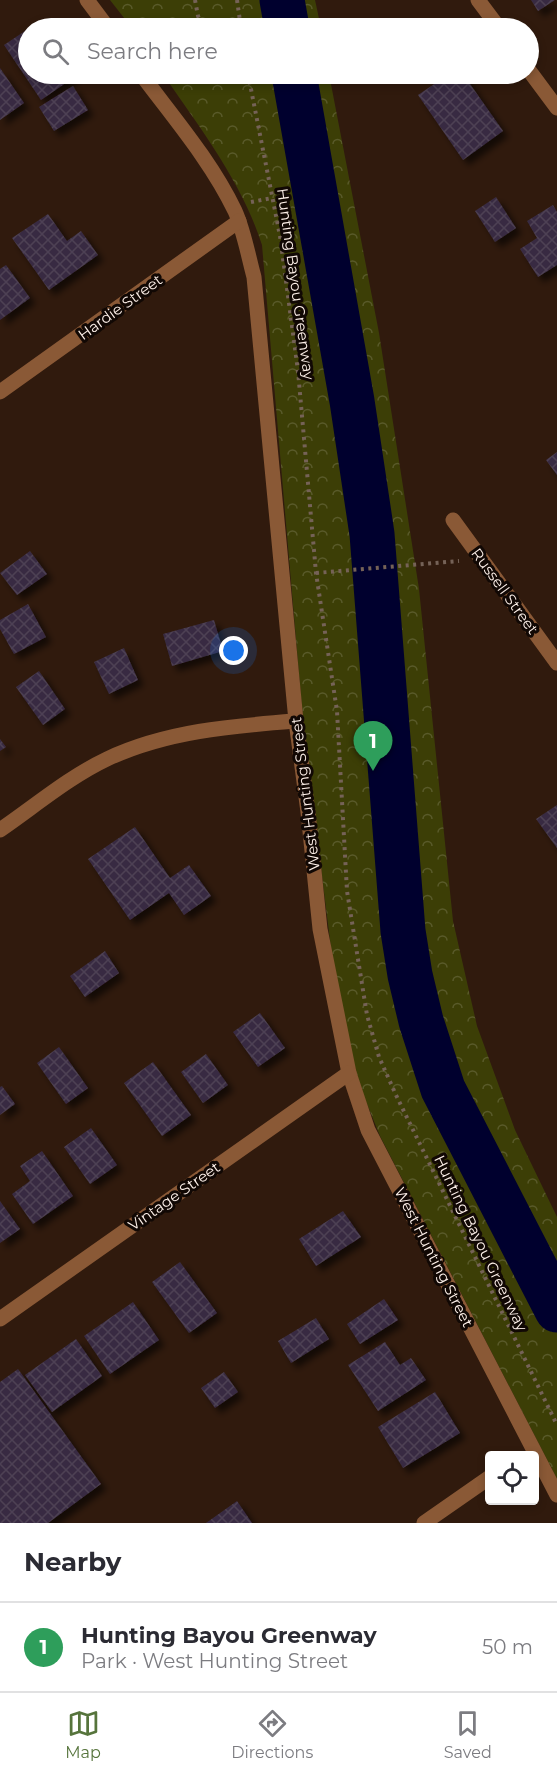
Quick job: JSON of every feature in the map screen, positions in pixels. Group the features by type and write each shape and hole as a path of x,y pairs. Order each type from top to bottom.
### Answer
{"street":[{"path":"87,0 100,18"},
{"path":"478,0 492,18"},
{"name":"West Hunting Street","path":"148,84 204,160 234,209 254,277 296,721 320,929 349,1073 368,1130 526,1451"},
{"path":"539,84 557,108"},
{"name":"Hardie Street","path":"0,392 239,221"},
{"name":"Russell Street","path":"453,520 557,663"},
{"path":"0,830 77,776 108,759 182,734 220,727 296,721"},
{"name":"Vintage Street","path":"0,1319 349,1073"},
{"name":"West Hunting Street","path":"539,1470 557,1496"},
{"path":"424,1523 485,1480"}],"path":[{"path":"195,0 199,18"},
{"path":"237,0 240,18"},
{"name":"Hunting Bayou Greenway","path":"250,84 280,236 298,371 316,573 337,711 347,891 368,1015 379,1056 396,1095 557,1425"},
{"path":"316,573 481,559"}],"green space":[{"path":"110,0 315,0 319,18 124,18"},
{"path":"170,84 331,84 379,333 419,589 453,921 477,1026 515,1130 557,1217 557,1479 380,1136 353,1061 333,964 304,732 262,245 254,222 232,177"}],"building":[{"path":"531,0 555,0 538,11"},
{"path":"18,36 18,66 4,45"},
{"path":"0,68 24,103 0,120"},
{"path":"30,84 64,84 41,100"},
{"path":"434,84 470,84 503,131 463,160 418,95"},
{"path":"73,86 88,110 54,131 39,107"},
{"path":"496,197 516,228 495,242 475,211"},
{"path":"553,205 557,212 557,265 538,277 520,249 537,238 527,221"},
{"path":"48,214 67,241 81,231 98,255 49,290 12,238"},
{"path":"6,265 30,298 0,320 0,269"},
{"path":"557,452 557,475 546,460"},
{"path":"30,551 47,574 17,595 0,573"},
{"path":"28,604 46,637 14,654 0,629 0,620"},
{"path":"214,620 223,651 172,666 163,634"},
{"path":"124,648 138,680 109,694 94,662"},
{"path":"39,671 65,709 43,725 16,687"},
{"path":"0,739 6,747 0,751"},
{"path":"557,805 557,848 536,819"},
{"path":"135,827 170,878 189,865 211,896 184,915 169,893 130,920 88,859"},
{"path":"105,951 119,973 85,997 70,976"},
{"path":"260,1013 285,1048 258,1067 233,1032"},
{"path":"59,1047 88,1088 66,1104 37,1063"},
{"path":"206,1054 228,1085 203,1103 181,1072"},
{"path":"153,1062 191,1115 162,1136 124,1083"},
{"path":"2,1086 15,1104 0,1115 0,1087"},
{"path":"91,1128 117,1165 90,1184 64,1147"},
{"path":"42,1151 73,1196 33,1224 12,1194 30,1181 20,1166"},
{"path":"0,1201 20,1229 0,1243"},
{"path":"343,1211 361,1237 316,1266 299,1239"},
{"path":"180,1262 217,1313 189,1333 152,1282"},
{"path":"384,1299 398,1320 360,1344 347,1324"},
{"path":"133,1302 159,1340 110,1374 84,1336"},
{"path":"316,1318 329,1339 291,1363 278,1341"},
{"path":"76,1339 102,1376 52,1412 25,1375"},
{"path":"385,1342 400,1365 411,1358 426,1380 378,1411 348,1365"},
{"path":"18,1369 101,1484 48,1523 0,1523 0,1382"},
{"path":"224,1372 238,1392 215,1408 201,1388"},
{"path":"435,1392 460,1433 403,1468 378,1427"},
{"path":"237,1501 252,1523 206,1523"}],"waterway":[{"path":"282,0 285,18"},
{"path":"296,84 352,401 372,534 403,931 410,975 421,1021 443,1089 557,1310"}],"place":[{"name":"Hunting Bayou Greenway","path":"373,771"}]}
